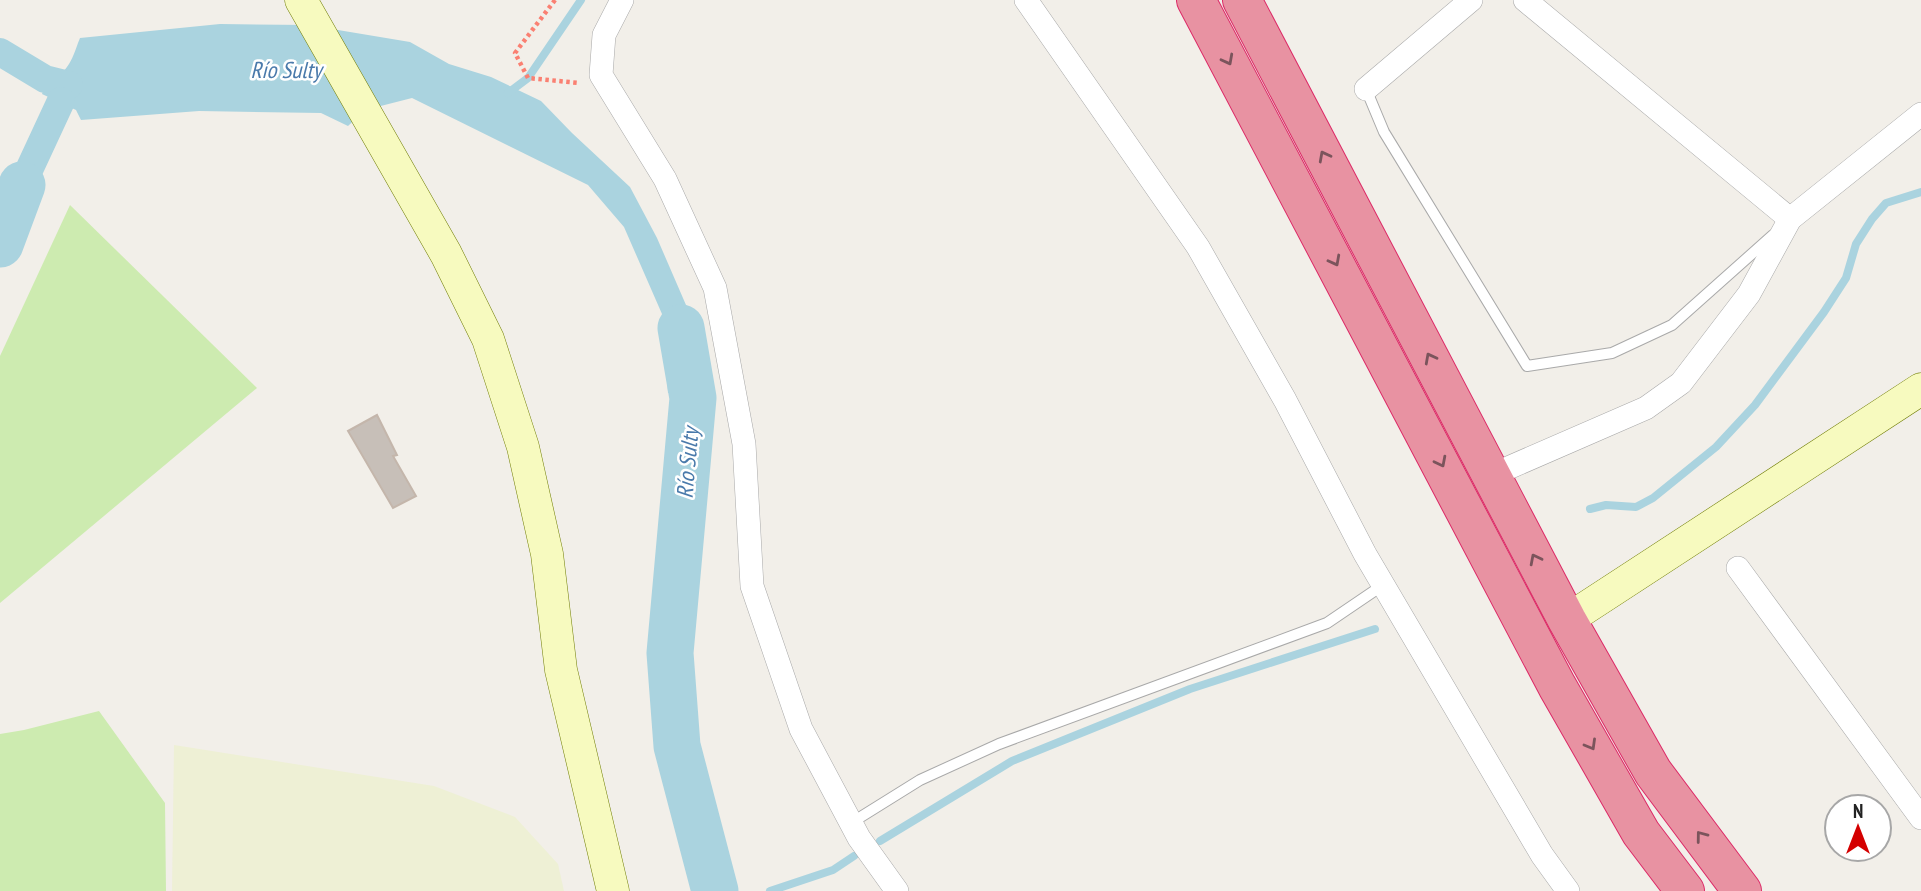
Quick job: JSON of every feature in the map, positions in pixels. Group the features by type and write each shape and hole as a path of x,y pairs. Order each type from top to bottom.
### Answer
{"highway":[{"path":"1196,0 1557,686 1641,833 1685,891"},
{"path":"1242,0 1567,620 1653,772 1742,891"}],"street":[{"path":"301,0 446,254 488,339 523,447 547,554 561,670 613,891"},
{"path":"622,0 604,35 601,75 665,179 715,288 744,444 752,586 801,729 851,823 897,891"},
{"path":"1026,0 1198,247 1285,400 1383,585 1542,855 1568,891"},
{"path":"1366,89 1471,0"},
{"path":"1525,0 1790,219"},
{"path":"1492,475 1646,408 1681,383 1748,294 1790,219 1921,114"},
{"path":"1567,620 1921,389"},
{"path":"1738,568 1921,817"}],"lane":[{"path":"1366,89 1384,132 1527,366 1612,354 1672,325 1790,219"},
{"path":"851,823 920,780 999,744 1327,623 1383,585"}],"path":[{"path":"555,0 515,53 528,78 577,84 601,75"}],"green space":[{"path":"70,205 257,388 0,603 0,356"},
{"path":"99,711 165,803 166,891 0,891 0,734"},
{"path":"174,745 434,786 515,817 558,864 564,891 172,891"}],"water":[{"name":"Río Sulty","path":"220,24 308,25 410,42 449,64 491,77 541,101 630,187 657,238 686,305 707,390 668,393 662,314 624,227 588,185 412,98 365,110 348,126 321,113 199,111 81,120 76,110 42,94 48,73 61,73 65,69 80,38"}],"building":[{"path":"377,415 397,455 393,456 416,496 393,508 348,431"}],"waterway":[{"path":"508,93 528,78 581,0"},
{"path":"0,52 45,79 69,85"},
{"path":"22,185 61,101"},
{"path":"0,244 22,185"},
{"path":"1590,509 1606,505 1636,507 1653,498 1716,447 1755,405 1824,312 1846,278 1856,244 1872,219 1886,203 1921,192"},
{"name":"Río Sulty","path":"681,328 693,398 670,653 677,746 715,891"},
{"path":"880,841 1012,761 1190,689 1375,629"},
{"path":"770,891 833,870 854,856"}]}
